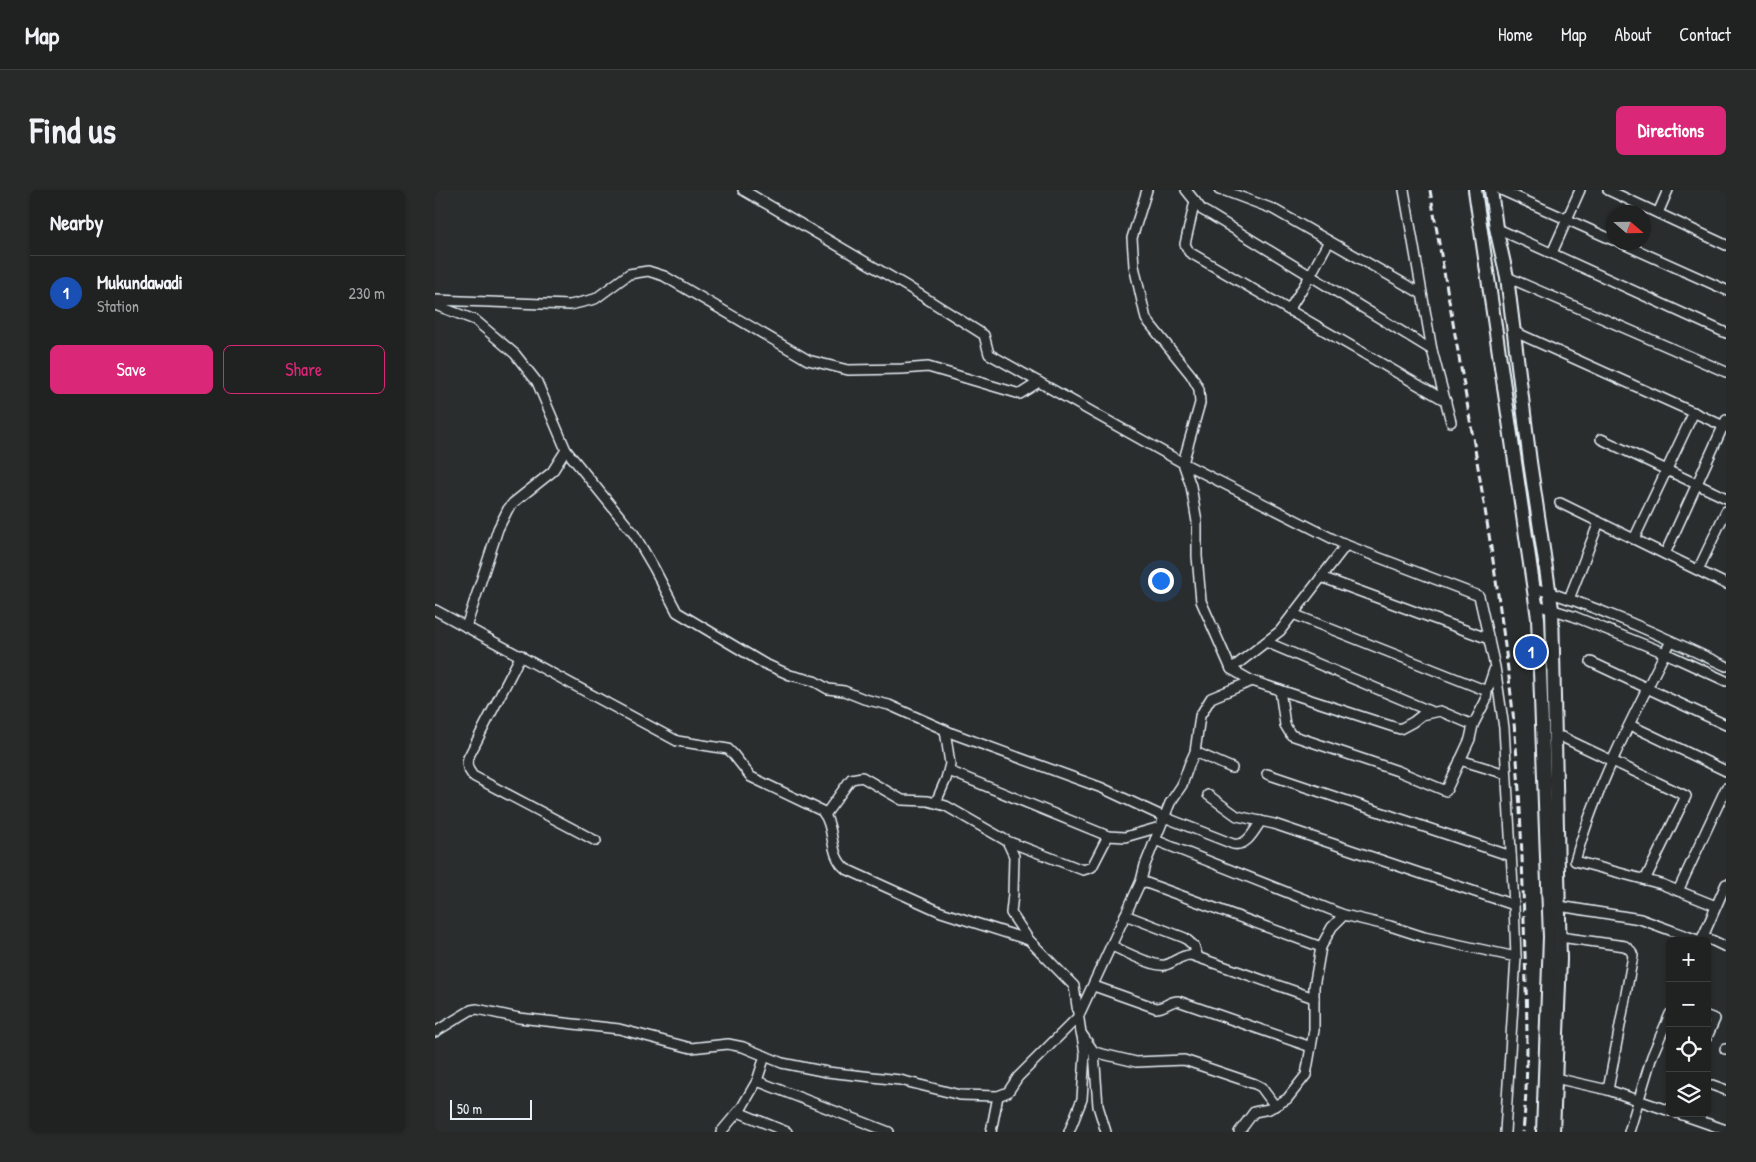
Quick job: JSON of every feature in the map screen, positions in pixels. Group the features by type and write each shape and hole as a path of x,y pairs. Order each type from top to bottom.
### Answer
{"street":[{"path":"743,190 984,334 989,354 1183,463 1346,545 1479,596 1495,667 1503,728 1514,904 1516,957 1505,1132"},
{"path":"1147,190 1132,238 1134,266 1146,319 1191,375 1199,389 1200,403 1183,463 1191,486 1197,522 1197,556 1201,601 1231,668 1252,681 1400,729 1422,715 1440,711 1473,725"},
{"path":"1186,190 1211,215 1433,350"},
{"path":"1219,190 1273,210 1422,294"},
{"path":"1404,190 1433,350 1451,422"},
{"path":"1475,190 1538,618 1548,838 1550,937 1543,1132"},
{"path":"1491,190 1496,228 1507,277 1530,462 1552,609 1560,937 1553,1132"},
{"path":"1501,190 1606,237"},
{"path":"1552,253 1580,190"},
{"path":"1608,190 1623,193 1658,213 1726,245"},
{"path":"1658,213 1668,190"},
{"path":"1195,201 1185,244 1189,252 1446,401"},
{"path":"1496,228 1726,333"},
{"path":"1289,310 1311,276 1329,241"},
{"path":"1637,250 1726,290"},
{"path":"435,300 570,305 595,299 629,274 648,271 664,276 808,360 848,370 902,369 928,366 1020,394 1039,382"},
{"path":"1507,277 1726,372"},
{"path":"435,304 475,320 515,354 537,382 566,450 634,534 677,612 763,662 791,675 814,682 828,689 844,691 864,699 889,705 945,730 1102,788 1164,817 1239,845 1245,843 1261,822"},
{"path":"1515,332 1725,424 1665,554"},
{"path":"1634,539 1694,412"},
{"path":"1601,439 1726,498"},
{"path":"466,627 498,529 508,509 553,472 566,450"},
{"path":"1560,503 1726,584"},
{"path":"1698,570 1726,511"},
{"path":"1569,598 1599,522"},
{"path":"1231,668 1280,632 1346,545"},
{"path":"1321,577 1489,639"},
{"path":"1534,588 1583,603 1726,666"},
{"path":"1537,605 1573,616 1665,653 1726,681"},
{"path":"435,610 677,741 728,749 751,778 822,811 825,815 838,860 846,869 941,912 1029,940"},
{"path":"1293,614 1487,691"},
{"path":"1575,861 1583,833 1612,761 1671,641"},
{"path":"1266,642 1432,713"},
{"path":"521,655 468,758 466,765 468,770 473,776 596,842"},
{"path":"1591,662 1726,725"},
{"path":"1280,690 1285,724 1291,734 1398,771 1446,791 1469,739 1473,725 1486,700 1495,667"},
{"path":"435,1032 471,1010 477,1009 519,1018 619,1029 691,1048 728,1044 743,1047 781,1063 827,1072 900,1080 960,1095 998,1096 1009,1092 1018,1077 1078,1017 1141,880 1170,803 1182,785 1195,752 1200,716 1211,698 1252,681"},
{"path":"1630,725 1726,771"},
{"path":"936,802 950,764 945,730"},
{"path":"1562,738 1686,796 1645,880"},
{"path":"1195,752 1232,768"},
{"path":"1460,760 1506,774"},
{"path":"949,771 1108,836 1125,837 1160,827"},
{"path":"1267,774 1511,856"},
{"path":"825,815 851,779 858,777 867,779 902,800 936,802 1007,841 1083,870 1092,867 1108,836"},
{"path":"1678,891 1726,788"},
{"path":"1208,795 1237,816 1274,824 1514,904"},
{"path":"1155,840 1344,916 1390,926 1424,937 1516,957"},
{"path":"1007,841 1014,856 1011,913 1029,940 1074,986 1085,1054 1082,1099 1069,1132"},
{"path":"1557,863 1575,861 1720,903"},
{"path":"1141,880 1321,947"},
{"path":"1702,937 1720,903 1726,884"},
{"path":"1559,906 1640,919 1695,937"},
{"path":"1125,915 1185,938 1194,946 1198,957"},
{"path":"1239,1132 1254,1112 1269,1109 1287,1099 1306,1075 1314,1030 1314,987 1321,947 1332,927 1344,916"},
{"path":"1560,937 1625,946 1631,951 1633,956 1608,1090"},
{"path":"1711,942 1726,947"},
{"path":"1111,946 1158,965 1171,962 1183,955 1198,957 1243,975 1314,998"},
{"path":"1093,986 1156,1008 1162,1008 1172,1001 1178,1001 1311,1047"},
{"path":"1711,1018 1715,1019 1711,1028"},
{"path":"1629,1132 1652,1056 1666,1023"},
{"path":"1081,1033 1094,1052 1098,1106 1106,1132"},
{"path":"1094,1052 1136,1062 1184,1060 1255,1084 1261,1088 1275,1106"},
{"path":"721,1132 738,1112 757,1081 765,1056"},
{"path":"1555,1078 1608,1090 1666,1110"},
{"path":"757,1081 889,1132"},
{"path":"1712,1085 1726,1090"},
{"path":"991,1132 998,1096"},
{"path":"738,1112 787,1132"},
{"path":"1689,1117 1726,1130"}],"railway":[{"path":"1430,190 1486,516 1513,713 1520,818 1526,1001 1527,1053 1523,1132"}],"place":[{"name":"Mukundawadi","path":"1531,652"}]}
